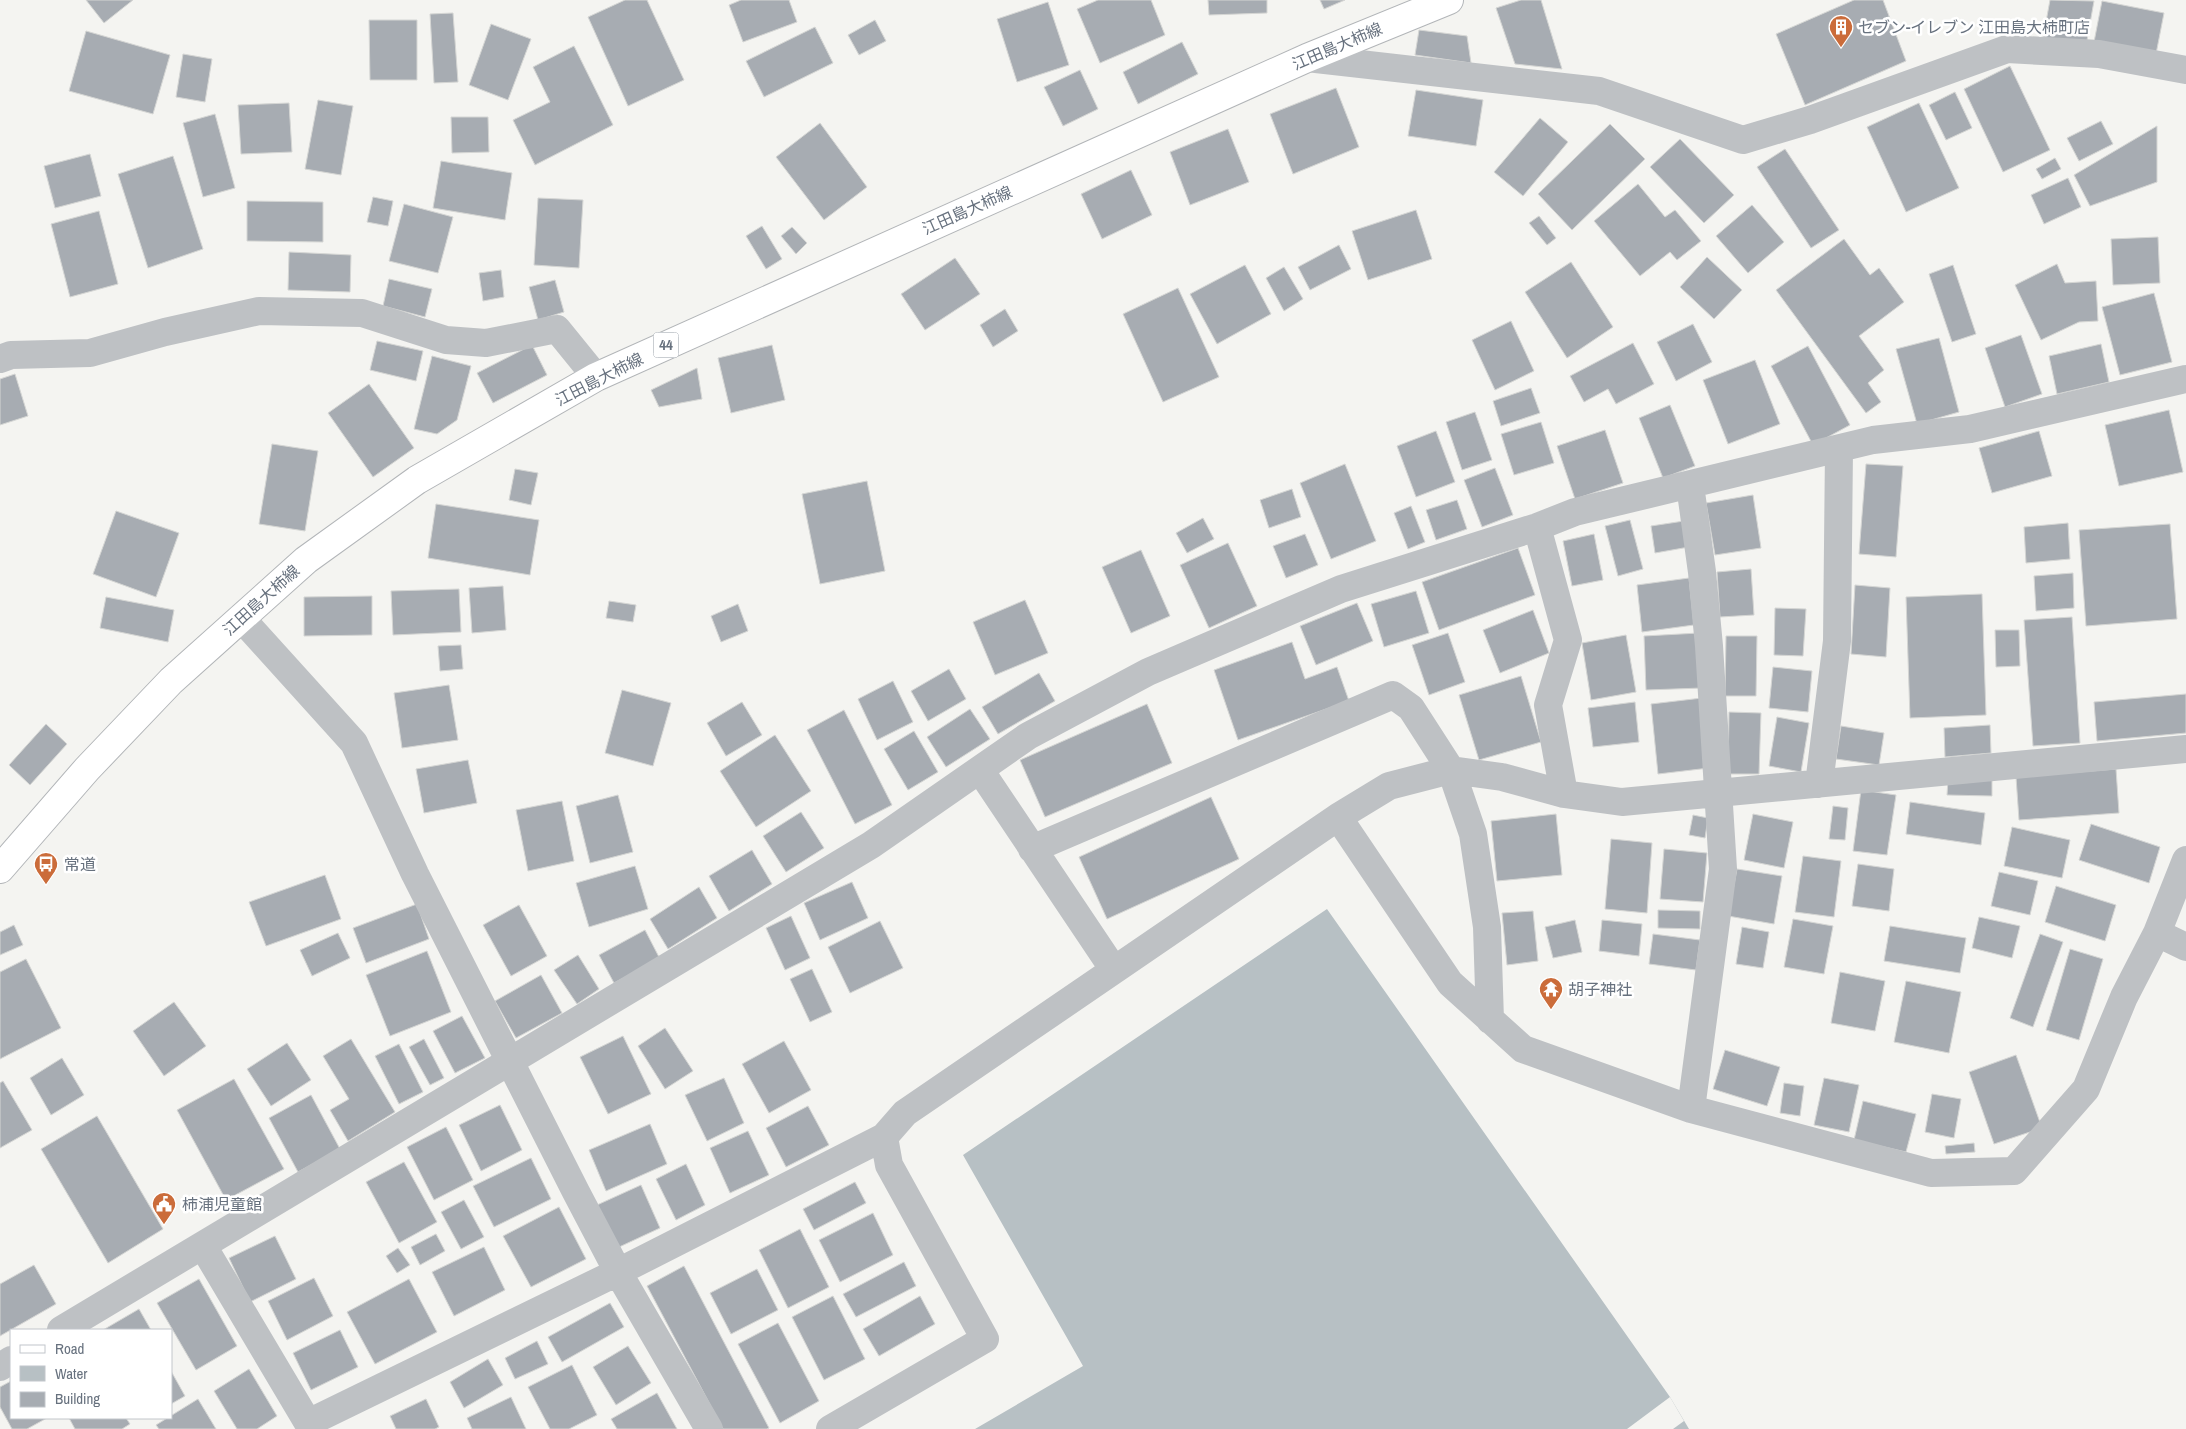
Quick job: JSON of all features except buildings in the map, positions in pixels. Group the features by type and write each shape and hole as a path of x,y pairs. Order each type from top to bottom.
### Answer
{"main road":[{"name":"江田島大柿線","path":"0,869 81,776 165,687 306,560 417,480 596,377 1307,58 1449,0"}],"street":[{"path":"1307,58 1599,91 1743,140 1829,113 2007,49 2099,54 2186,70"},
{"path":"0,359 11,355 90,353 165,332 259,310 362,313 446,340 486,343 557,329 596,377"},
{"path":"63,1329 871,845 1028,736 1148,672 1341,589 1537,527 1575,512 1873,440 1970,429 2186,379"},
{"path":"1819,784 1837,641 1839,449"},
{"path":"1690,485 1702,572 1709,646 1723,869 1691,1109"},
{"path":"1537,527 1568,640 1548,705 1564,794"},
{"path":"240,618 354,743 415,874 618,1272 709,1429"},
{"path":"1032,849 1393,695 1411,708 1451,770 1473,834 1488,927 1490,1020"},
{"path":"203,1246 306,1427 884,1137 906,1113 1338,816 1389,786 1451,770 1502,777 1564,794 1622,802 2186,748"},
{"path":"980,770 1114,970"},
{"path":"1338,816 1450,983 1523,1049 1691,1109 1931,1173 2014,1171 2086,1089 2124,997 2157,933 2186,860"},
{"path":"2157,933 2186,947"},
{"path":"830,1429 985,1339 889,1165 884,1137"}],"water":[{"path":"1327,909 1670,1397 1689,1429 975,1429 1083,1366 963,1155"}],"pier":[{"path":"1670,1397 1684,1421 1673,1429 1627,1429"}],"place":[{"name":"セブン-イレブン 江田島大柿町店","path":"1841,48"},
{"name":"常道","path":"46,885"},
{"name":"胡子神社","path":"1551,1010"},
{"name":"柿浦児童館","path":"164,1225"}]}
